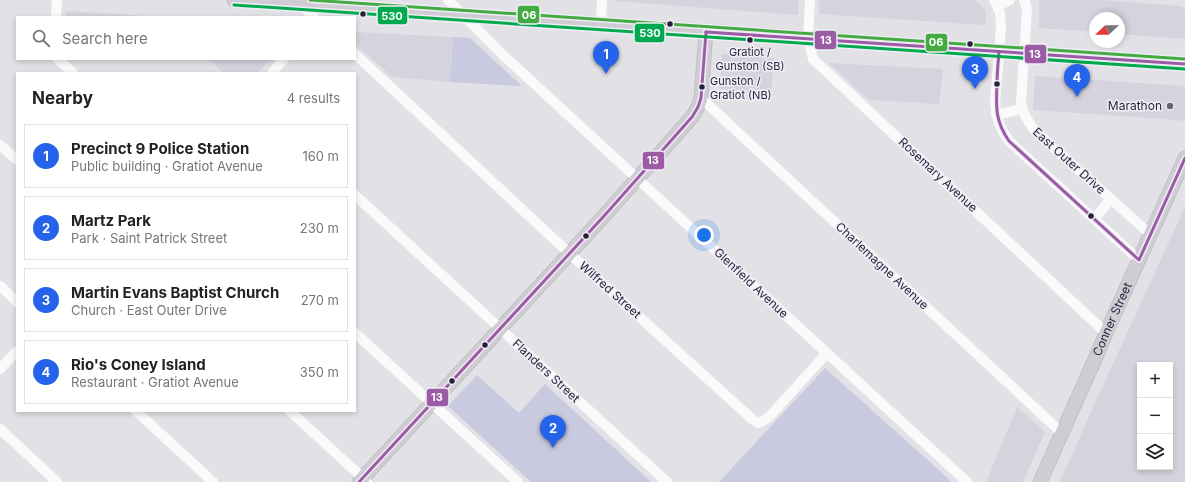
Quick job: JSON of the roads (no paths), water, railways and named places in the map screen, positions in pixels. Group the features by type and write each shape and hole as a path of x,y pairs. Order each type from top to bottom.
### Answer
{"main road":[{"path":"234,0 298,2 464,16 1185,64"},
{"path":"363,481 432,403 638,179 692,117 701,98 706,32"},
{"name":"Conner Street","path":"1040,482 1185,158"}],"street":[{"path":"56,16 57,0"},
{"name":"Glenfield Avenue","path":"448,0 503,55 968,482"},
{"path":"601,25 602,0"},
{"name":"Rosemary Avenue","path":"810,0 808,38 813,59 1106,333"},
{"path":"1010,0 996,3 1000,13 1000,28 995,103 996,115 1001,128 1009,141 1139,260"},
{"name":"East Outer Drive","path":"1024,0 1027,9 1021,103 1028,123 1035,131 1150,234"},
{"path":"298,2 313,16"},
{"name":"Wilfred Street","path":"356,55 570,254 758,423 769,417 827,353"},
{"path":"59,60 72,72"},
{"path":"273,72 283,60"},
{"name":"Charlemagne Avenue","path":"701,98 1062,433"},
{"path":"996,115 1022,109"},
{"path":"0,145 16,159"},
{"name":"Flanders Street","path":"356,196 667,482"},
{"path":"1094,219 1111,199"},
{"path":"0,286 16,301"},
{"path":"356,334 518,482"},
{"path":"0,369 16,352"},
{"path":"137,412 213,482"},
{"path":"291,412 363,481"},
{"path":"0,430 57,482"}],"place":[{"name":"Gratiot / Gunston (SB)","path":"750,40"},
{"name":"Precinct 9 Police Station","path":"606,74"},
{"name":"Gunston / Gratiot (NB)","path":"702,87"},
{"name":"Martin Evans Baptist Church","path":"975,89"},
{"name":"Rio's Coney Island","path":"1077,97"},
{"name":"Marathon","path":"1170,106"},
{"name":"Martz Park","path":"553,448"}]}
